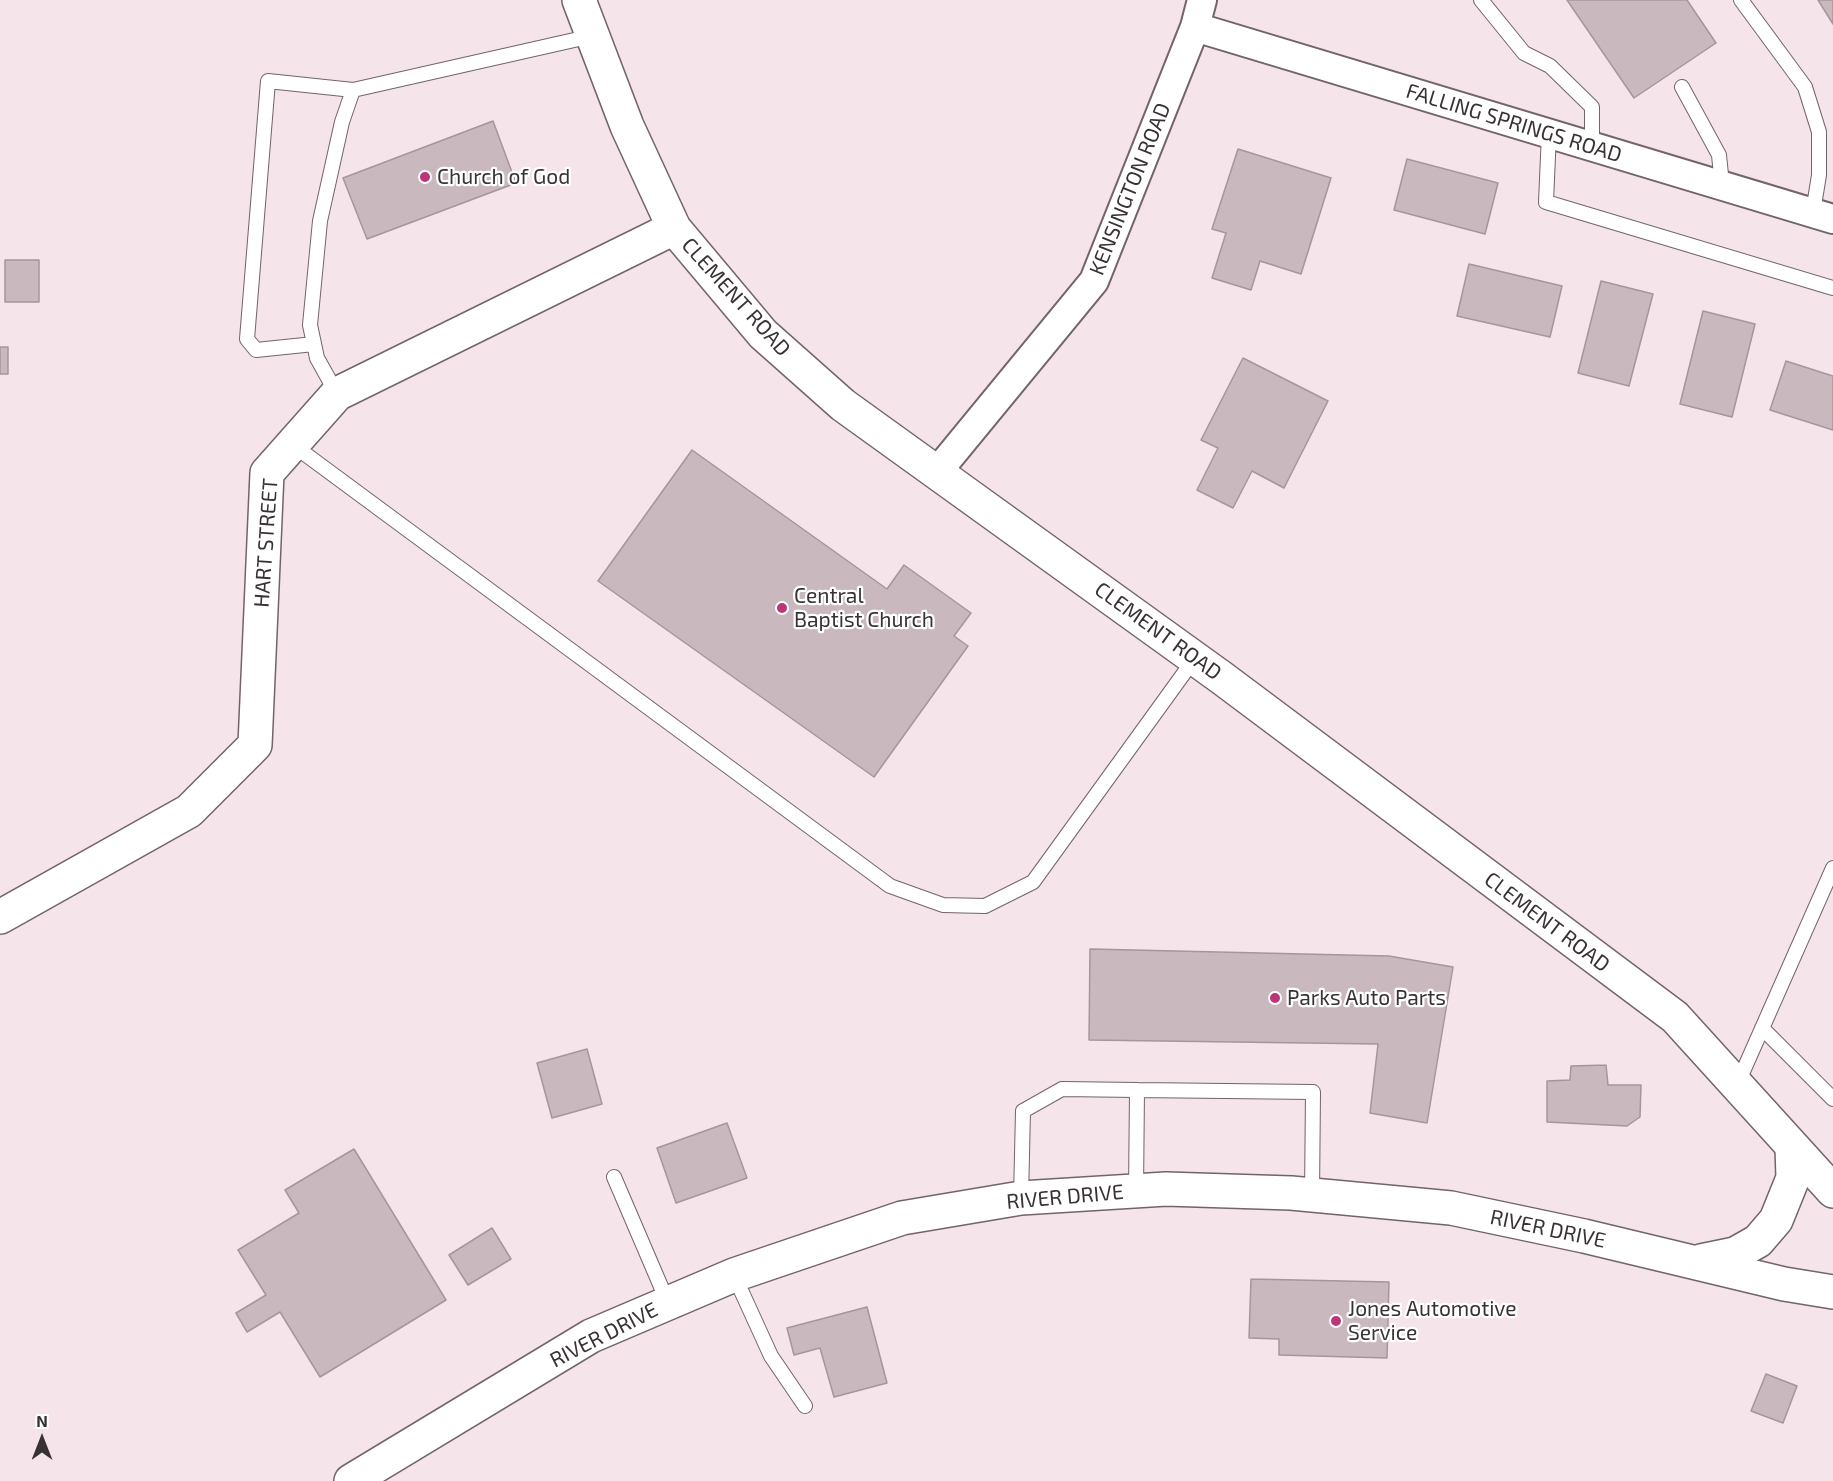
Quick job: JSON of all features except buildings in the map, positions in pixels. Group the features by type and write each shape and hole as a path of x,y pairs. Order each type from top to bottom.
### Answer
{"street":[{"name":"CLEMENT ROAD","path":"579,0 627,126 674,228 763,334 843,405 1195,658 1675,1017 1833,1191"},
{"name":"KENSINGTON ROAD","path":"938,472 1094,281 1195,27 1202,0"},
{"name":"FALLING SPRINGS ROAD","path":"1195,27 1823,215"},
{"name":"HART STREET","path":"0,917 189,812 255,745 267,473 338,394 674,228"},
{"path":"1695,1262 1735,1254 1758,1241 1776,1220 1793,1178 1792,1146"},
{"name":"RIVER DRIVE","path":"351,1481 591,1336 734,1275 902,1218 1021,1198 1166,1189 1312,1195 1451,1208 1584,1236 1784,1284 1833,1292"}],"lane":[{"path":"1481,0 1524,53 1550,66 1592,107 1592,146"},
{"path":"1741,0 1805,87 1819,132 1819,175 1823,215"},
{"path":"314,344 256,350 247,339 268,81 352,90 591,36"},
{"path":"1682,87 1719,155 1722,185"},
{"path":"338,394 317,358 310,325 320,222 342,122 352,90"},
{"path":"1549,134 1546,202 1833,288"},
{"path":"293,444 890,886 943,905 985,906 1034,882 1195,658"},
{"path":"1737,1086 1833,868"},
{"path":"1762,1028 1833,1099"},
{"path":"1021,1198 1023,1111 1062,1089 1313,1092 1312,1195"},
{"path":"1136,1191 1137,1090"},
{"path":"614,1178 668,1303"},
{"path":"734,1275 771,1356 805,1406"}],"place":[{"name":"Church of God","path":"425,177"},
{"name":"Central Baptist Church","path":"782,608"},
{"name":"Parks Auto Parts","path":"1275,998"},
{"name":"Jones Automotive Service","path":"1336,1321"}]}
